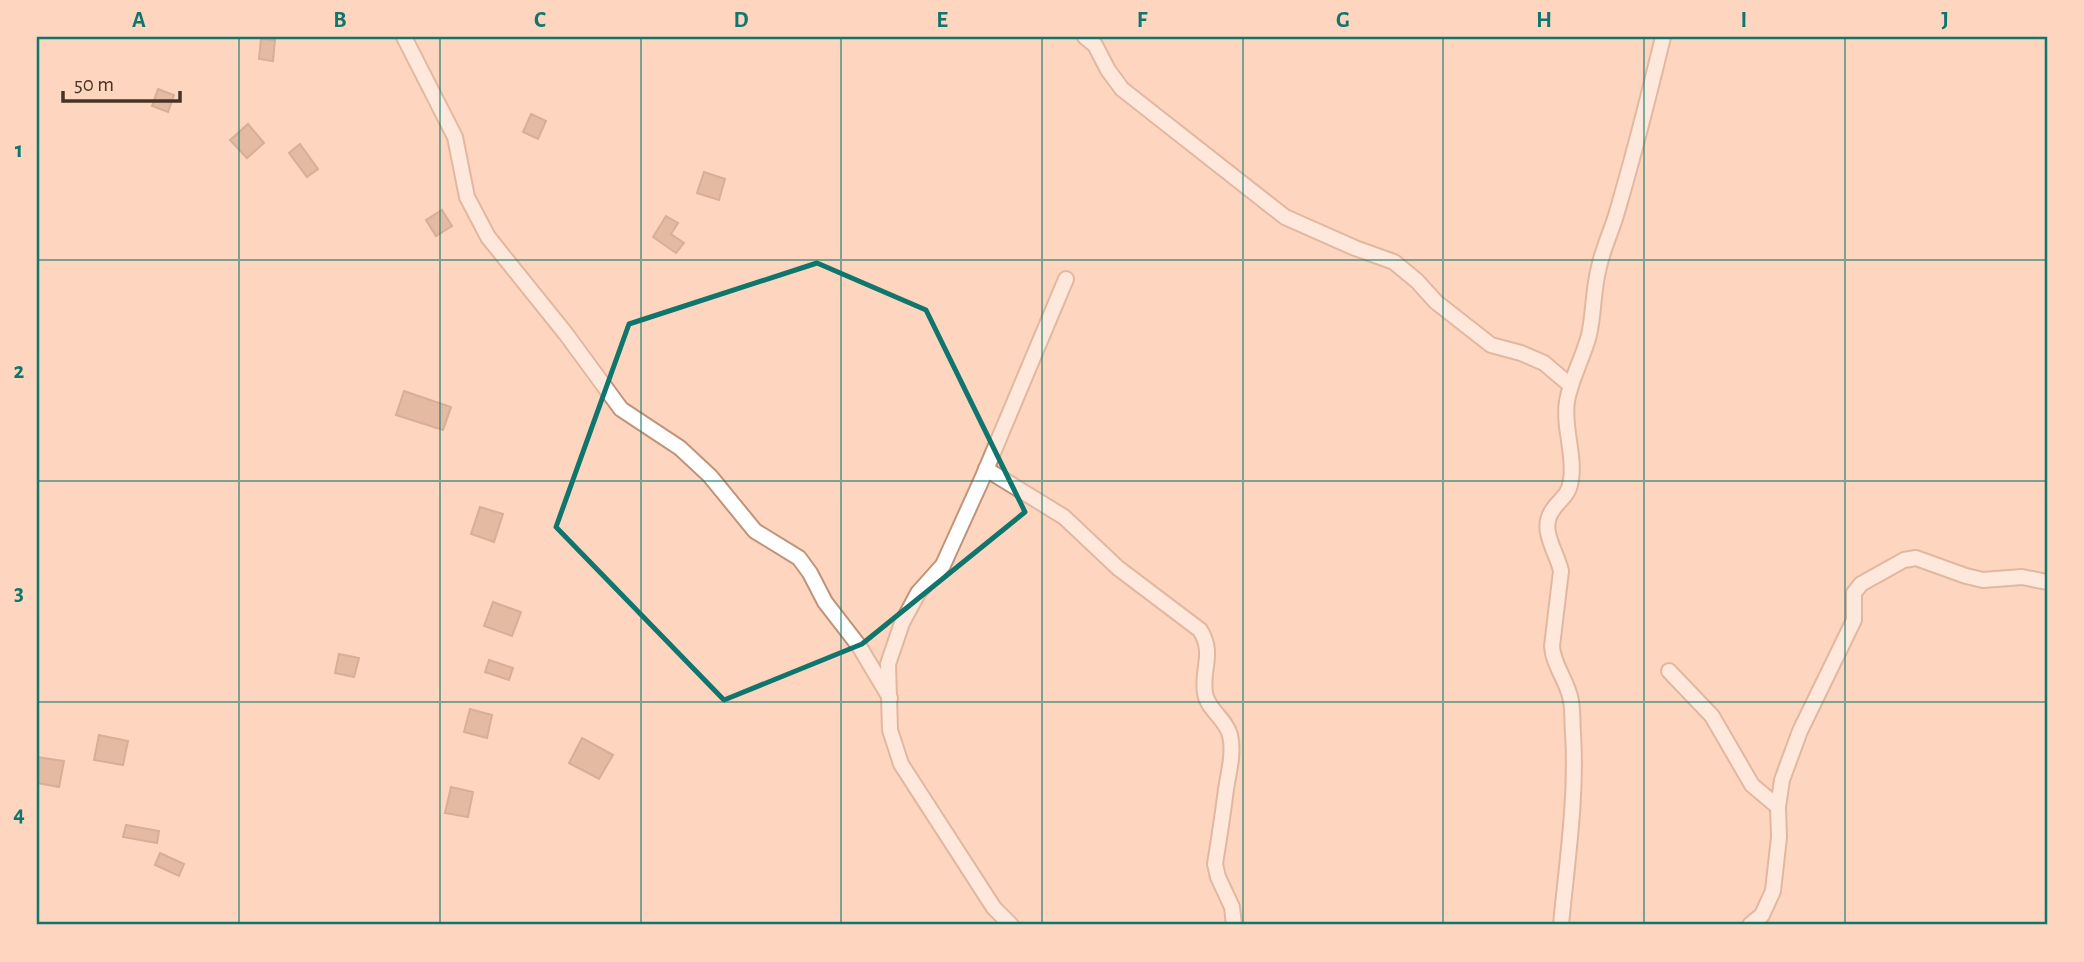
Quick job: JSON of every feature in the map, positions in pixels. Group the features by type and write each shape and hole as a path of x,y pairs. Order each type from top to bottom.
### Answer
{"street":[{"path":"404,37 455,137 467,197 488,237 566,334 621,409 680,447 710,476 755,531 799,558 825,602 859,646 890,698"},
{"path":"1085,37 1095,45 1122,89 1286,217 1394,262 1417,281 1436,302 1491,345 1544,363 1570,386"},
{"path":"1561,925 1574,801 1574,751 1571,700 1564,678 1552,657 1561,571 1559,559 1549,540 1547,524 1552,511 1565,499 1571,483 1567,405 1570,386 1589,335 1598,268 1627,176 1663,37"},
{"path":"1011,925 995,908 901,764 890,730 888,664 902,623 918,593 943,565 1066,279"},
{"path":"986,469 1064,517 1118,568 1200,631 1206,640 1208,653 1205,697 1229,730 1231,743 1231,760 1215,864 1232,907 1234,925"},
{"path":"1749,925 1762,915 1773,891 1782,780 1800,732 1854,620 1854,593 1861,584 1904,560 1916,558 1983,580 2022,577 2047,582"},
{"path":"1669,671 1712,716 1752,785 1778,807"}],"highlighted area":[{"path":"817,263 926,310 1025,512 862,644 724,700 556,527 629,324"}],"building":[{"path":"261,39 275,40 273,61 259,59"},
{"path":"158,89 174,95 168,112 152,106"},
{"path":"531,114 546,121 538,139 523,132"},
{"path":"248,124 264,143 247,158 230,140"},
{"path":"300,144 318,169 307,177 289,153"},
{"path":"704,172 725,179 719,200 697,193"},
{"path":"442,210 452,226 436,236 426,220"},
{"path":"666,216 678,223 671,234 684,243 676,253 653,237"},
{"path":"404,391 451,407 443,430 396,415"},
{"path":"480,507 503,514 494,542 471,534"},
{"path":"493,602 521,612 512,636 484,626"},
{"path":"339,654 359,658 354,677 335,673"},
{"path":"489,660 513,668 509,680 485,672"},
{"path":"470,709 492,715 487,738 464,732"},
{"path":"99,735 128,741 123,765 94,760"},
{"path":"582,738 613,755 599,779 569,763"},
{"path":"37,757 64,761 59,787 37,783"},
{"path":"451,787 473,792 468,817 445,813"},
{"path":"126,825 159,831 157,843 123,837"},
{"path":"160,853 184,864 179,876 155,865"}]}
